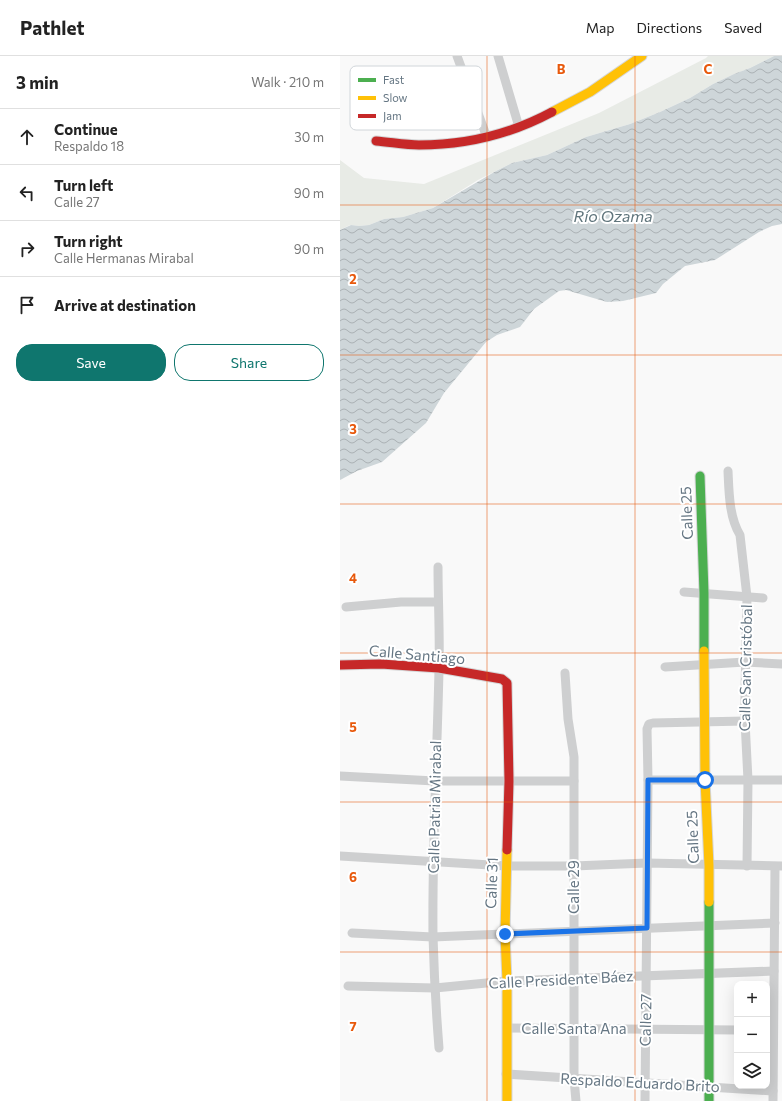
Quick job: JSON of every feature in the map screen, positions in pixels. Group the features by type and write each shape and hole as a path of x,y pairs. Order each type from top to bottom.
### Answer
{"street":[{"path":"457,56 461,66"},
{"path":"498,56 519,127"},
{"path":"376,141 418,145 464,142 519,127 537,120 590,92 642,56"},
{"path":"482,124 486,135"},
{"name":"Calle San Cristóbal","path":"728,471 729,500 736,529 740,534 748,597 745,662 745,721 748,780 747,866"},
{"name":"Calle 25","path":"700,476 704,593 704,722 709,926 709,1101"},
{"name":"Calle Patria Mirabal","path":"438,567 439,668 433,861 433,936 434,988 439,1048"},
{"path":"684,592 764,598"},
{"path":"346,607 401,602 438,602"},
{"path":"665,667 705,663 745,662 782,664"},
{"name":"Calle Santiago","path":"340,665 381,664 439,668 502,679 507,683 508,689"},
{"name":"Calle 29","path":"565,673 568,719 574,757 574,1079 576,1101"},
{"name":"Calle 31","path":"507,1101 507,981 505,934 509,781 508,689"},
{"path":"704,722 745,721"},
{"name":"Calle 27","path":"645,1101 647,976 647,729 649,724 653,723 704,722"},
{"path":"340,776 435,781 574,781"},
{"path":"648,780 782,780"},
{"path":"340,856 507,866 574,866 647,863 708,866 779,866 770,1030 773,1101"},
{"path":"352,933 433,936 775,923"},
{"name":"Calle Presidente Báez","path":"348,986 434,988 507,981 774,971"},
{"name":"Calle Santa Ana","path":"507,1028 734,1030"},
{"name":"Respaldo Eduardo Brito","path":"506,1074 773,1091"}],"shaded area":[{"path":"708,56 774,56 713,84 690,98 660,112 630,124 586,137 547,155 512,163 478,180 433,208 403,217 384,219 369,225 350,225 340,230 340,160 364,178 424,184 599,113"}],"water":[{"name":"Río Ozama","path":"774,56 782,56 782,224 772,226 759,232 715,260 685,266 663,284 656,293 623,301 607,302 566,290 559,291 534,309 520,327 497,335 486,342 444,393 426,423 382,462 357,471 340,480 340,230 351,225 369,225 384,219 403,217 433,208 512,163 547,155 586,137 630,124 660,112 690,98 713,84"}],"traffic: fast":[{"path":"700,476 704,593 704,651"},
{"path":"709,902 709,1101"}],"traffic: slow":[{"path":"552,112 590,92 642,56"},
{"path":"704,651 705,780 709,902"},
{"path":"507,850 505,934 507,981 507,1101"}],"traffic: jam":[{"path":"376,141 408,145 453,143 487,137 504,132 536,120 552,112"},
{"path":"340,665 381,664 439,668 502,679 507,683 509,781 507,850"}],"route":[{"path":"505,934 647,928 648,780 705,780"}]}
